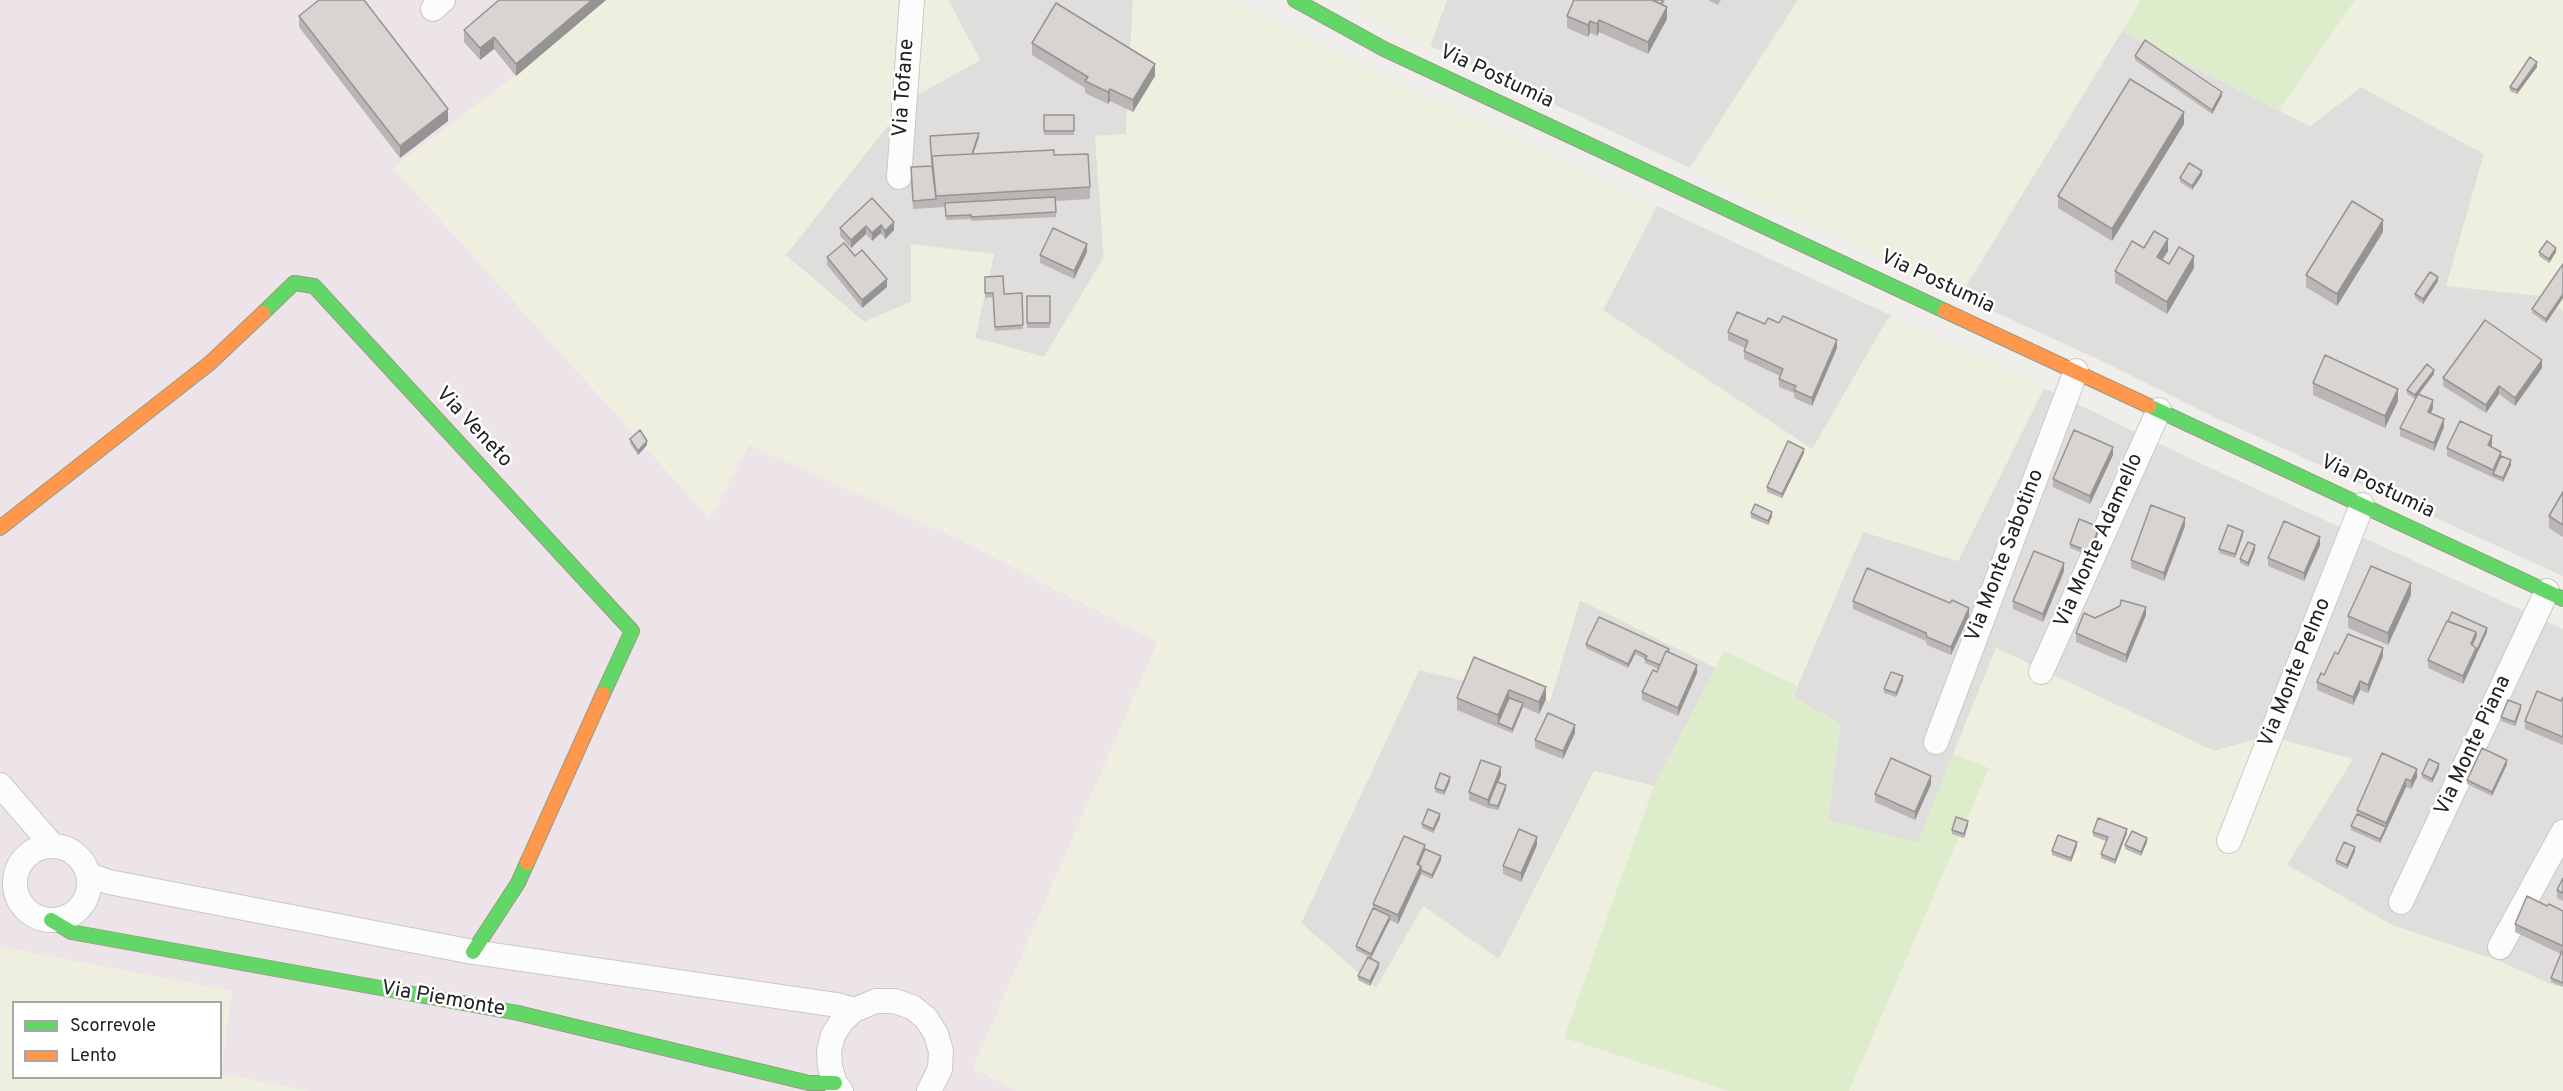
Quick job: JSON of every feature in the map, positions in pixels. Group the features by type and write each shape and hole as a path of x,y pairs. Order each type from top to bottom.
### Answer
{"street":[{"name":"Via Tofane","path":"899,177 912,0"},
{"name":"Via Postumia","path":"1295,0 1384,49 2555,595"},
{"name":"Via Veneto","path":"0,528 210,363 294,283 314,286 632,631 518,884 473,952"},
{"name":"Via Monte Sabotino","path":"1936,742 2076,371"},
{"name":"Via Monte Adamello","path":"2041,672 2159,410"},
{"name":"Via Monte Pelmo","path":"2229,841 2362,505"},
{"name":"Via Monte Piana","path":"2402,902 2555,595"},
{"path":"0,785 53,846 65,848 76,854 84,863 89,875 90,886 81,907 62,919 51,920"},
{"path":"2500,947 2563,832"},
{"name":"Via Piemonte","path":"53,846 30,852 8,879 29,912 39,918 51,920 71,932 518,1013 809,1083 838,1087 830,1067 831,1043 842,1021 854,1010"},
{"path":"89,875 109,882 473,952 837,1005 854,1010 876,1001 894,1001 912,1007 926,1018 936,1034 941,1051 940,1069 935,1089"}],"shaded area":[{"path":"0,0 600,0 537,59 394,167 709,518 749,444 960,540 1158,642 973,1068 1017,1091 307,1091 222,1074 231,991 0,947"},
{"path":"948,0 1133,0 1126,135 1095,136 1104,257 1045,357 975,338 994,254 911,302 864,322 785,255 908,100 980,60"},
{"path":"1447,0 1798,0 1690,168 1430,46"},
{"path":"2122,31 2310,126 2361,87 2484,154 2549,297 2563,312 2563,576 2212,416 2106,363 1960,296"},
{"path":"1657,206 1892,316 1813,450 1603,310"},
{"path":"2044,388 2191,459 2563,629 2563,979 2558,988 2499,961 2392,925 2286,864 2352,760 2269,736 2214,751 1996,648 1918,843 1828,820 1840,724 1793,697 1863,531 1958,561"},
{"path":"1580,600 1716,668 1654,786 1594,771 1499,959 1376,988 1301,923 1419,670 1550,701"}],"green space":[{"path":"600,0 948,0 980,60 908,100 786,255 864,322 911,302 911,244 994,254 975,338 1044,357 1104,257 1095,136 1126,134 1133,0 1232,0 1422,95 1657,206 1603,310 1812,449 1887,320 1892,316 2044,388 1958,561 1863,532 1797,686 1724,652 1716,668 1580,600 1550,701 1419,670 1301,923 1376,988 1423,906 1499,959 1595,771 1654,786 1565,1038 1729,1091 1017,1091 973,1068 1158,642 960,540 749,445 710,518 393,168 537,59"},
{"path":"1362,0 1447,0 1430,46 1358,11"},
{"path":"1798,0 2141,0 1960,296 1690,168"},
{"path":"2141,0 2355,0 2279,110 2122,31"},
{"path":"2355,0 2563,0 2563,312 2549,297 2446,286 2484,154 2361,87 2310,126 2279,110"},
{"path":"1996,648 2214,751 2269,736 2353,759 2287,865 2392,925 2499,961 2557,987 2563,979 2563,1091 1849,1091 1989,768 1953,754"},
{"path":"1724,651 1797,686 1793,697 1840,724 1828,820 1918,843 1953,754 1989,768 1849,1091 1729,1091 1564,1038 1654,786"},
{"path":"0,947 232,991 222,1059 222,1001 12,1001 12,1079 222,1079 222,1074 307,1091 0,1091"}],"building":[{"path":"319,0 364,0 448,109 400,146 299,16"},
{"path":"499,0 592,0 516,64 494,37 480,48 464,30"},
{"path":"1574,0 1652,0 1667,7 1648,42 1599,20 1597,24 1590,21 1588,25 1567,16"},
{"path":"1056,3 1155,64 1133,100 1085,81 1088,77 1032,43"},
{"path":"2145,40 2222,92 2212,110 2135,56"},
{"path":"2530,57 2537,62 2517,90 2510,87"},
{"path":"2130,79 2184,112 2112,229 2058,196"},
{"path":"1044,115 1074,115 1074,131 1044,131"},
{"path":"979,133 972,154 932,156 932,164 930,136"},
{"path":"1054,150 1054,155 1088,154 1090,187 936,196 932,156"},
{"path":"2189,163 2202,171 2192,186 2180,178"},
{"path":"932,166 936,199 913,201 911,167"},
{"path":"1055,197 1056,212 971,217 971,215 946,216 945,203"},
{"path":"872,198 894,222 885,231 881,225 872,233 866,226 851,240 840,228"},
{"path":"2352,201 2383,220 2337,294 2306,275"},
{"path":"1053,228 1087,244 1074,271 1040,255"},
{"path":"2154,231 2168,239 2157,257 2169,264 2179,247 2194,256 2167,302 2115,271 2132,241 2144,248"},
{"path":"2547,241 2556,248 2549,259 2539,252"},
{"path":"844,243 855,256 862,250 887,279 862,300 827,257"},
{"path":"2563,264 2563,294 2546,319 2532,309"},
{"path":"2430,272 2438,277 2423,299 2415,294"},
{"path":"1003,276 1004,294 1022,293 1023,325 995,327 993,293 985,293 985,277"},
{"path":"1027,296 1050,296 1050,323 1027,323"},
{"path":"1737,312 1765,324 1768,318 1779,323 1783,316 1837,340 1812,398 1794,390 1796,386 1779,379 1783,369 1744,351 1748,341 1728,332"},
{"path":"2485,320 2542,360 2515,398 2499,386 2486,405 2443,378"},
{"path":"2325,355 2398,389 2385,416 2313,383"},
{"path":"2427,364 2434,370 2415,395 2407,390"},
{"path":"2418,394 2433,400 2428,412 2444,419 2434,443 2400,428"},
{"path":"2460,421 2492,436 2488,445 2501,452 2493,470 2447,448"},
{"path":"640,430 647,441 638,451 630,439"},
{"path":"2074,430 2113,447 2090,496 2053,479"},
{"path":"1788,441 1804,449 1782,494 1767,487"},
{"path":"2501,456 2511,460 2503,478 2493,474"},
{"path":"2563,492 2563,525 2549,516"},
{"path":"1755,504 1772,512 1768,521 1751,513"},
{"path":"2151,505 2185,518 2164,573 2131,560"},
{"path":"2079,519 2099,527 2090,552 2070,544"},
{"path":"2284,521 2320,537 2304,573 2268,558"},
{"path":"2228,525 2243,531 2235,554 2219,549"},
{"path":"2248,542 2255,545 2248,563 2240,559"},
{"path":"2034,551 2064,563 2043,614 2013,601"},
{"path":"2371,566 2411,583 2388,633 2348,616"},
{"path":"1867,568 1950,603 1952,600 1969,608 1951,647 1927,637 1926,633 1853,601"},
{"path":"2121,600 2146,607 2126,655 2076,633 2084,613 2095,618 2120,606"},
{"path":"2452,612 2487,628 2476,652 2476,648 2472,645 2476,632 2448,621"},
{"path":"1599,617 1669,649 1660,665 1645,659 1647,656 1635,650 1628,664 1586,644"},
{"path":"2447,621 2476,632 2471,644 2476,648 2463,676 2428,660"},
{"path":"2348,634 2383,648 2368,685 2360,681 2353,697 2317,682 2321,673 2324,675 2335,652 2338,654"},
{"path":"1666,651 1697,665 1678,708 1642,692 1653,670 1657,672"},
{"path":"1474,657 1546,687 1539,702 1509,690 1498,715 1457,698"},
{"path":"1891,672 1903,676 1896,693 1884,689"},
{"path":"2537,691 2561,701 2563,697 2563,737 2525,721"},
{"path":"1509,698 1523,703 1512,729 1498,723"},
{"path":"2508,700 2521,705 2515,722 2501,717"},
{"path":"1548,713 1575,725 1563,751 1535,740"},
{"path":"2482,748 2507,760 2492,792 2467,780"},
{"path":"2382,753 2417,769 2411,781 2406,779 2386,823 2357,810"},
{"path":"1891,758 1931,776 1915,812 1875,794"},
{"path":"2429,759 2439,764 2432,779 2422,774"},
{"path":"1481,760 1501,767 1488,800 1469,792"},
{"path":"1440,773 1450,777 1444,791 1435,788"},
{"path":"1497,782 1506,785 1498,806 1488,804"},
{"path":"1428,809 1440,814 1433,829 1422,824"},
{"path":"2357,814 2386,827 2380,839 2351,826"},
{"path":"1956,817 1968,821 1964,834 1952,830"},
{"path":"2098,818 2127,829 2115,860 2101,854 2108,837 2093,832"},
{"path":"1519,829 1537,837 1521,873 1503,866"},
{"path":"2132,831 2147,838 2141,852 2125,845"},
{"path":"2058,835 2077,842 2071,858 2052,851"},
{"path":"1404,836 1425,845 1417,864 1421,866 1398,915 1373,904"},
{"path":"2344,842 2355,847 2347,865 2336,860"},
{"path":"1425,849 1441,856 1432,875 1421,870 1421,866 1418,865"},
{"path":"2563,878 2563,893 2557,890"},
{"path":"2527,896 2563,911 2563,946 2515,924"},
{"path":"1373,908 1390,916 1371,954 1356,946"},
{"path":"2563,952 2563,983 2551,978"},
{"path":"1368,957 1379,963 1370,981 1358,976"}],"traffic: fast":[{"path":"1295,0 1384,49 1945,311"},
{"path":"263,313 294,283 314,286 632,631 603,694"},
{"path":"2149,406 2563,599"},
{"path":"473,952 518,883 527,863"},
{"path":"51,920 71,932 518,1013 809,1083 835,1083"}],"traffic: slow":[{"path":"1945,311 2149,406"},
{"path":"0,528 210,363 263,313"},
{"path":"527,863 603,694"}]}
